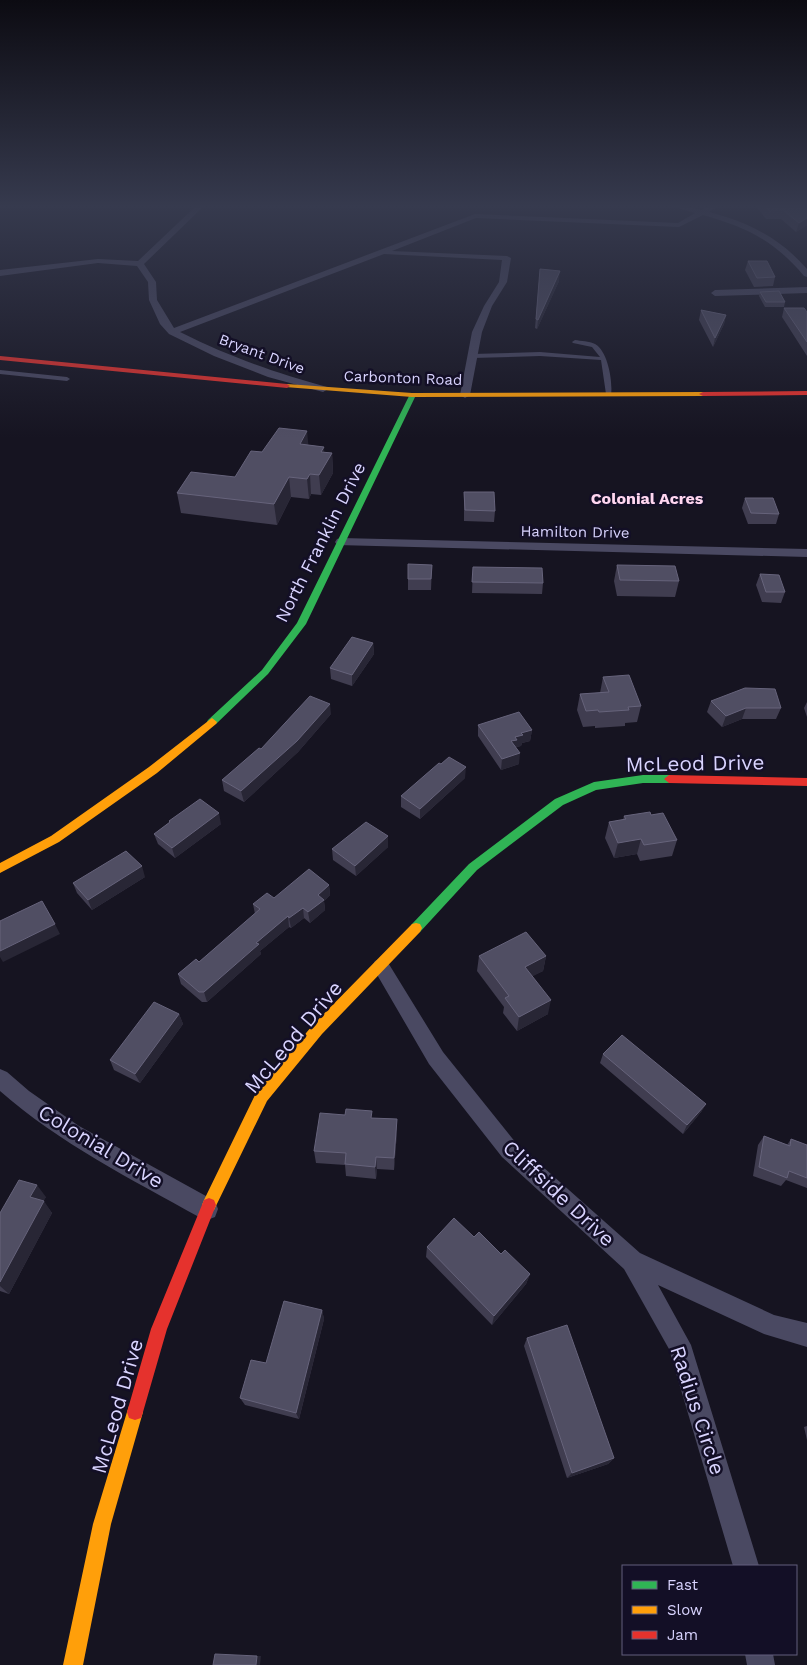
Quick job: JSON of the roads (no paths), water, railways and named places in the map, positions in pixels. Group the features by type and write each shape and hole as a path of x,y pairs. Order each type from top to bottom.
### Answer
{"street":[{"path":"152,283 153,300 165,324 172,332 301,283"},
{"path":"465,395 477,332 488,306 503,283"},
{"path":"715,293 807,290"},
{"name":"Bryant Drive","path":"172,332 217,354 271,375 328,390"},
{"name":"Carbonton Road","path":"0,358 328,390 412,395 807,393"},
{"name":"North Franklin Drive","path":"0,868 55,839 153,770 217,718 265,672 301,624 412,395"},
{"name":"Hamilton Drive","path":"341,542 807,553"},
{"name":"McLeod Drive","path":"73,1665 102,1524 156,1338 207,1209 262,1096 317,1030 381,966 473,867 559,802 594,786 643,778 807,782"},
{"name":"Cliffside Drive","path":"381,966 436,1058 509,1150 632,1261 772,1326 807,1335"},
{"name":"Colonial Drive","path":"0,1078 73,1134 207,1209"},
{"name":"Radius Circle","path":"632,1261 679,1345 746,1565"}],"lane":[{"path":"575,342 593,346 599,350 608,376 609,394"},
{"path":"472,356 540,354 602,359"},
{"path":"0,372 67,379"}],"district":[{"name":"Colonial Acres","path":"647,498"}]}
